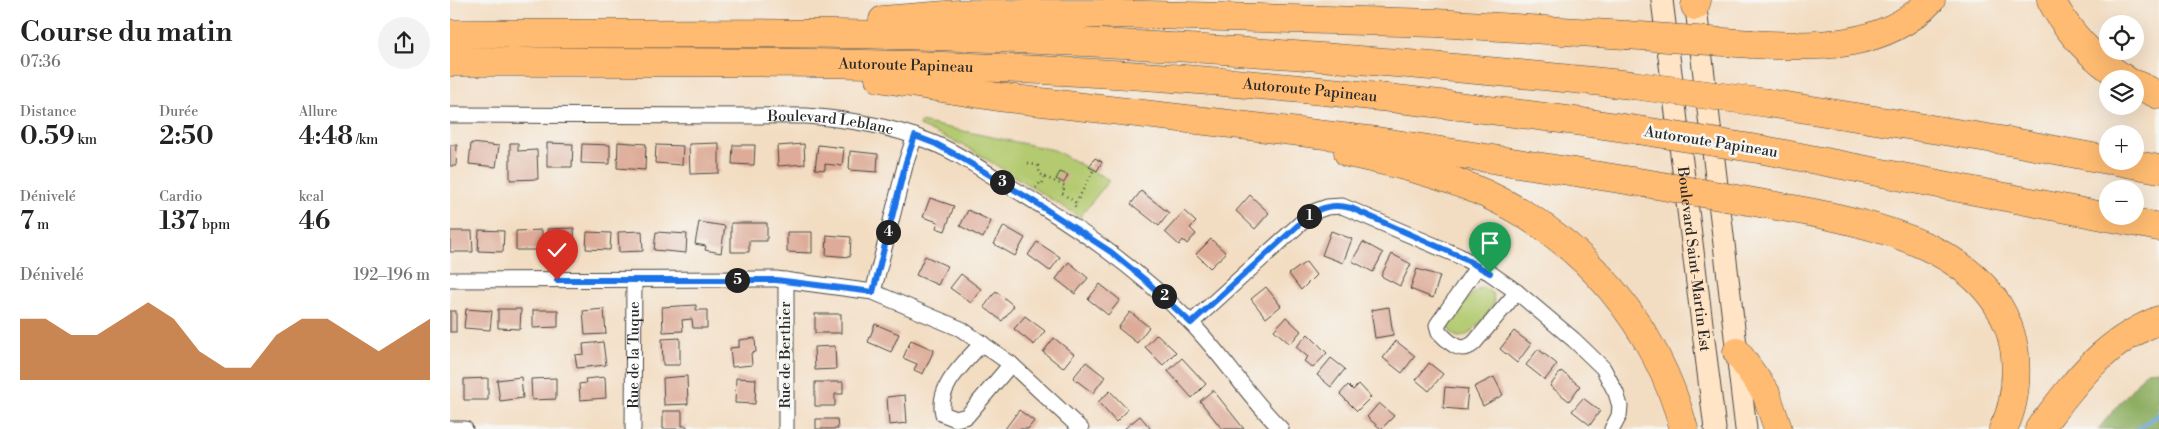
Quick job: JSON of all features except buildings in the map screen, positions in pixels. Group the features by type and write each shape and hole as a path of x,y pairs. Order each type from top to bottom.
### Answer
{"highway":[{"path":"1245,17 1287,6 1352,0"},
{"path":"717,34 958,14 1114,14 1436,23 1752,44 1811,46 1859,40 1899,25 1921,10 1931,0"},
{"path":"2051,0 2078,41 2112,70"},
{"name":"Autoroute Papineau","path":"450,34 931,36 1133,44 1332,57 1632,85 1805,108 2099,158"},
{"name":"Autoroute Papineau","path":"450,62 784,63 1017,68 1203,80 1426,102 1638,130 1764,150 2159,227"},
{"path":"784,63 980,94 1263,127 1446,151 1771,205 1864,224 1907,237 1949,259 1975,280 2000,311 2011,336 2016,376 2013,405 2003,429"},
{"path":"2144,88 2159,95"},
{"path":"1805,108 2099,145"},
{"path":"1263,127 1338,152 1405,167 1451,180 1502,202 1546,228 1574,250 1596,271 1640,326 1662,366 1684,429"},
{"path":"2144,150 2159,152"},
{"path":"2144,166 2159,169"},
{"path":"2068,209 2159,239"},
{"path":"2039,429 2078,378 2097,358 2128,335 2159,320"},
{"path":"1737,352 1766,393 1778,429"}],"main road":[{"name":"Boulevard Saint-Martin Est","path":"1662,0 1715,429"},
{"name":"Boulevard Saint-Martin Est","path":"1696,2 1746,429"}],"street":[{"name":"Boulevard Leblanc","path":"450,115 806,116 860,123 915,136 936,144 958,156 1094,241 1144,279 1191,323 1259,406 1281,429"},
{"path":"873,292 906,162 915,136"},
{"path":"1191,323 1307,217 1327,207 1342,206 1351,208 1478,266 1516,292 1574,340 1603,368 1616,393 1620,406 1619,416 1612,429"},
{"path":"1478,266 1437,325 1438,332 1458,348 1466,349 1474,344 1516,292"},
{"path":"450,280 786,280 873,292 961,329 1011,364 1081,429"},
{"name":"Rue de la Tuque","path":"633,429 634,280"},
{"name":"Rue de Berthier","path":"786,280 786,429"},
{"path":"982,343 947,384 940,404 943,414 956,420 967,416 1011,364"},
{"path":"450,429 465,429"}],"path":[{"path":"1028,163 1038,166 1040,174 1066,186 1062,193 1076,203"},
{"path":"1073,213 1093,169"},
{"path":"1035,189 1040,183 1042,184 1045,177"}],"green space":[{"path":"920,122 1054,150 1109,180 1080,217 965,146 919,126"},
{"path":"1483,287 1493,294 1494,302 1492,307 1472,331 1465,336 1459,337 1454,335 1448,328 1452,317 1468,298"},
{"path":"2159,370 2159,429 2098,429 2147,371"}],"waterway":[{"path":"2137,429 2159,414"}],"route":[{"path":"557,280 786,280 873,292 906,162 915,136 936,144 958,156 1030,199 1094,241 1130,267 1191,323 1307,217 1313,212 1327,207 1342,206 1351,208 1459,256 1490,273"}]}
